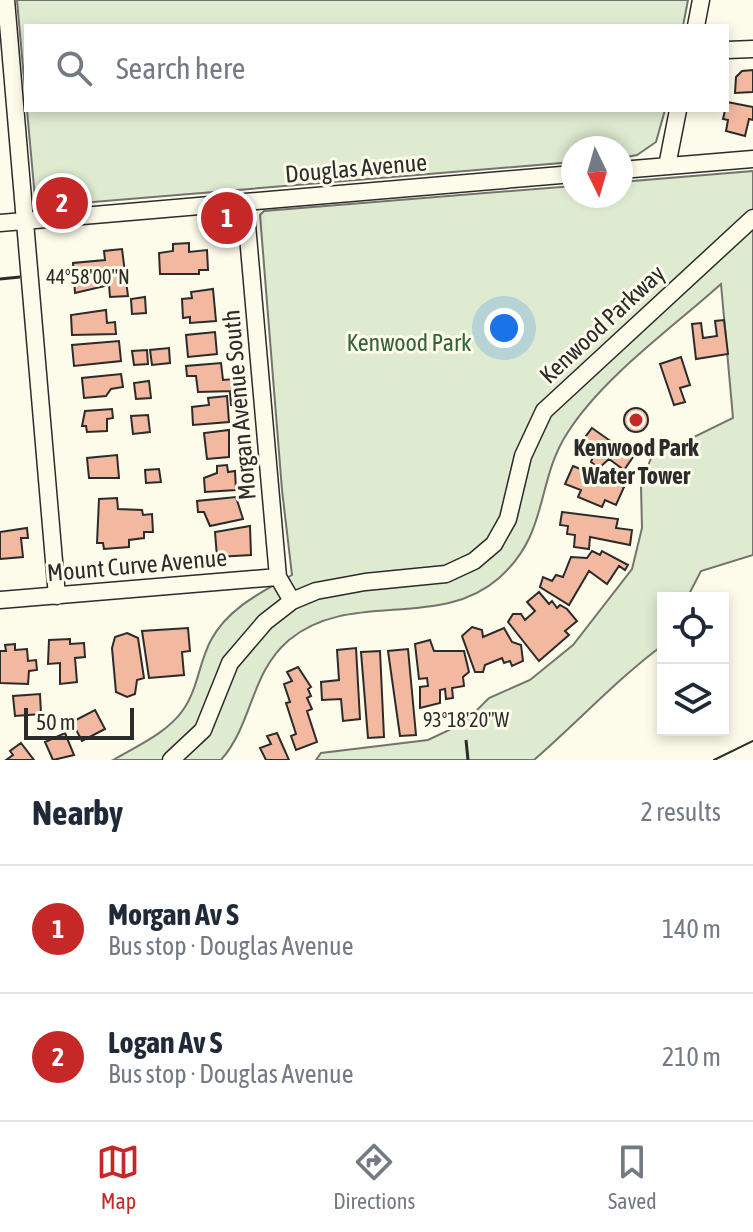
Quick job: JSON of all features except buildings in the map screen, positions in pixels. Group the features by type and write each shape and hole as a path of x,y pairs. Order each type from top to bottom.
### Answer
{"street":[{"path":"6,0 57,596"},
{"path":"696,24 701,0"},
{"path":"729,50 753,49"},
{"path":"667,166 678,112"},
{"path":"633,169 753,159"},
{"name":"Douglas Avenue","path":"0,223 561,175"},
{"name":"Morgan Avenue South","path":"245,202 278,577 292,601"},
{"name":"Kenwood Parkway","path":"171,760 203,730 230,663 265,622 292,601 316,591 365,582 446,574 474,561 494,544 508,519 523,456 544,411 753,218"},
{"name":"Mount Curve Avenue","path":"0,600 278,577"}],"green space":[{"path":"17,0 688,0 683,24 24,24 24,79"},
{"path":"27,112 664,112 656,142 633,156 633,136 561,136 561,163 45,206 35,198"},
{"name":"Kenwood Park","path":"753,171 753,555 701,571 690,592 657,592 657,650 534,760 316,760 321,753 428,740 464,723 489,698 530,680 573,645 632,569 642,528 641,486 651,458 733,418 721,284 639,354 583,412 558,451 527,543 499,578 475,594 449,603 339,616 313,625 289,640 266,668 240,731 221,760 113,760 160,732 183,710 211,640 227,619 247,602 292,575 282,490 260,215 264,211 561,187 561,208 633,208 633,181"}],"tram line":[{"path":"714,760 753,741"}],"place":[{"name":"Logan Av S","path":"62,203"},
{"name":"Morgan Av S","path":"227,218"},
{"name":"Kenwood Park Water Tower","path":"636,420"}]}
